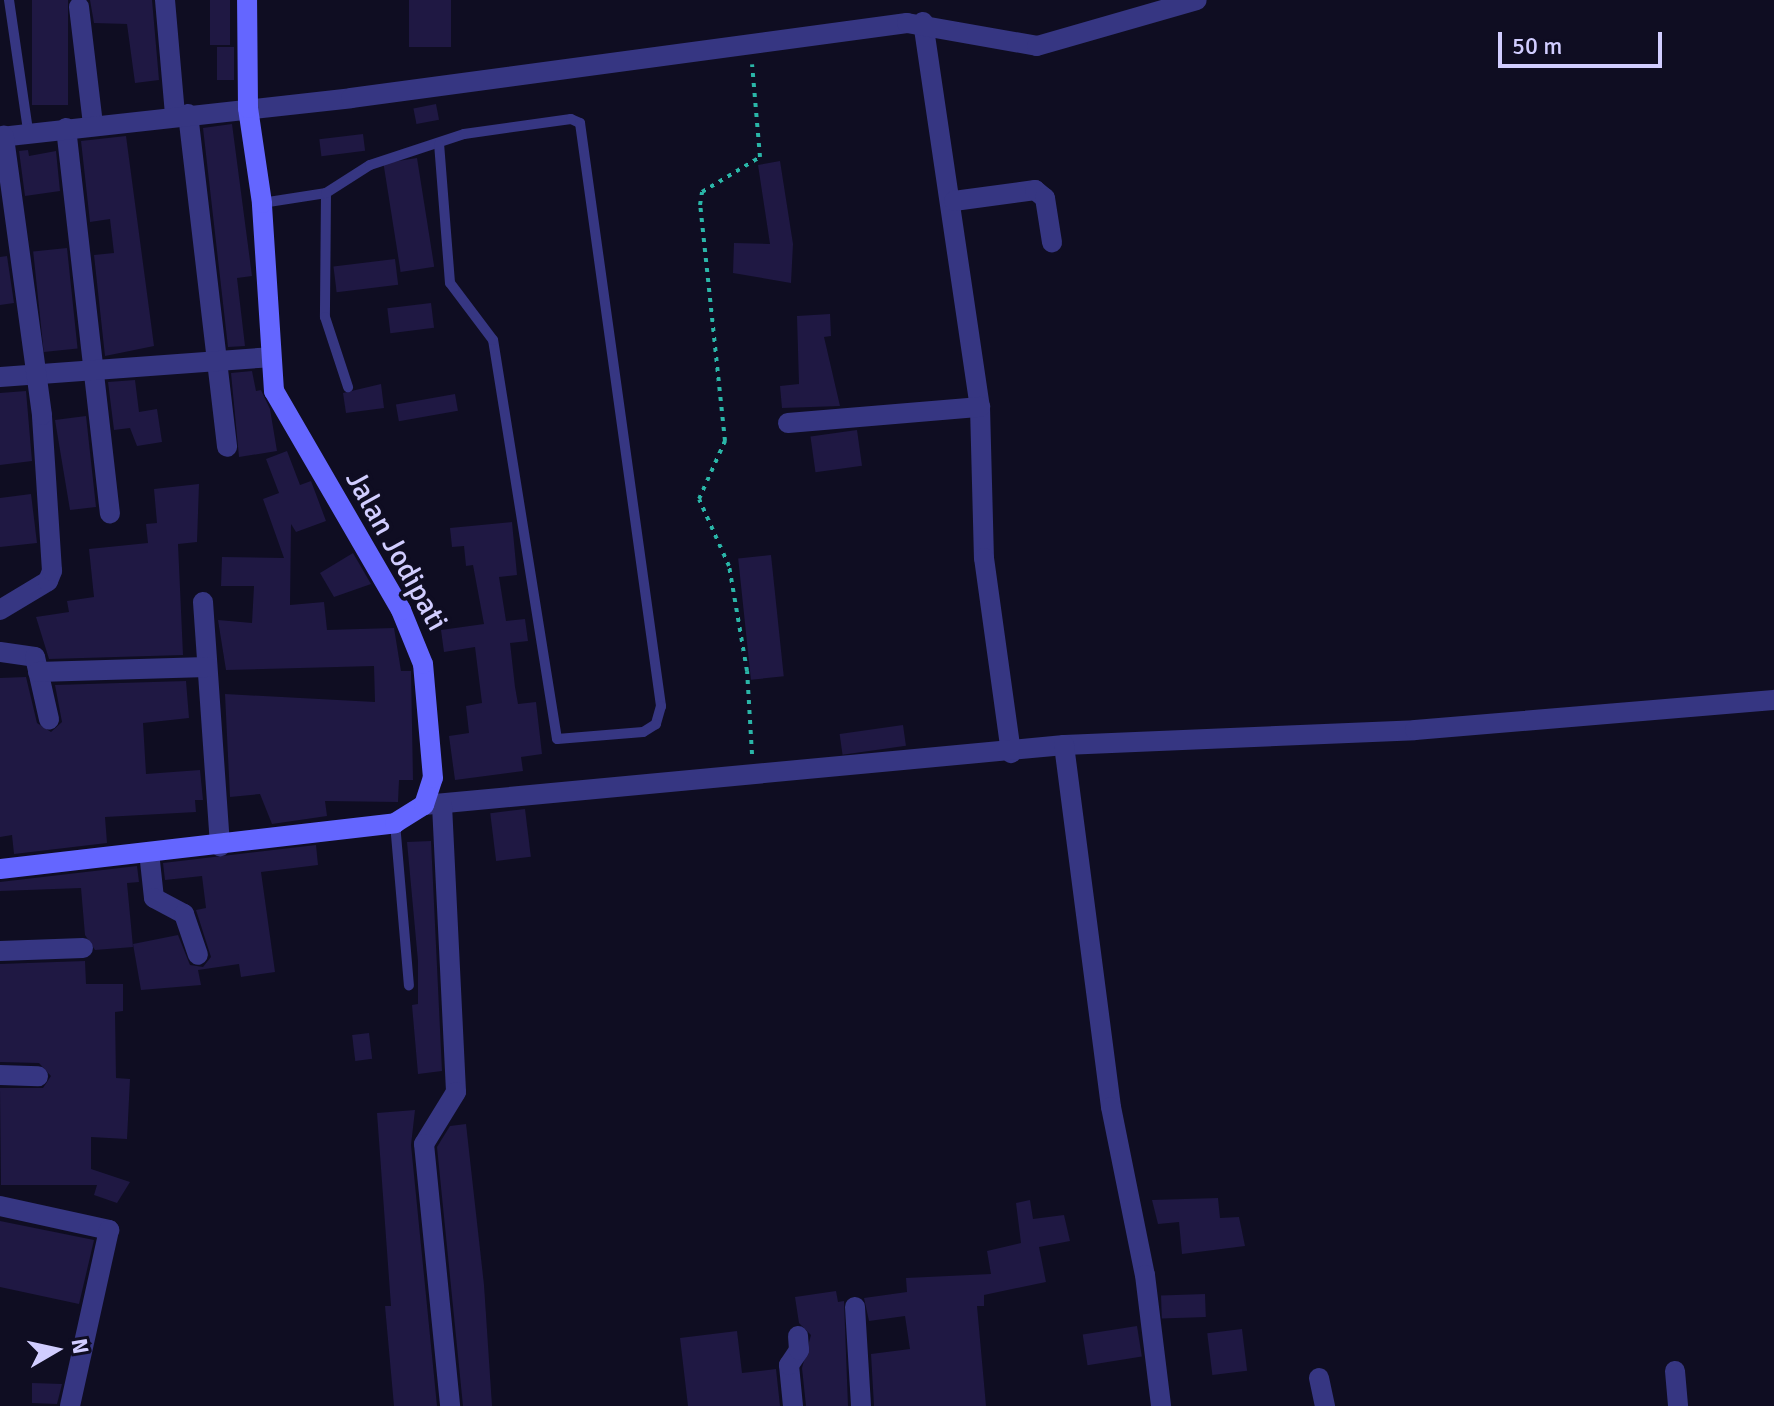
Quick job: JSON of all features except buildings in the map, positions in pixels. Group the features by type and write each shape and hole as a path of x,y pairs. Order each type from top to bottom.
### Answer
{"street":[{"path":"165,0 227,447"},
{"name":"Jalan Jodipati","path":"247,0 248,108 262,203 274,391 288,420 401,610 423,664 433,805"},
{"path":"0,610 52,576 37,372 2,136 750,47 923,22 1037,46 1197,0"},
{"path":"79,7 93,124"},
{"path":"923,22 954,201 980,407 984,558 1011,753"},
{"path":"66,128 110,513"},
{"path":"954,201 1035,190 1045,198 1052,242"},
{"path":"0,377 94,367 270,357"},
{"path":"788,423 980,407"},
{"path":"203,602 220,846"},
{"path":"0,652 33,654 49,719"},
{"path":"38,672 207,667"},
{"path":"0,869 220,846 395,823 433,805 1011,753 1064,745 1415,730 1774,700"},
{"path":"1064,745 1111,1107 1145,1275 1161,1406"},
{"path":"433,805 456,1092 424,1144 450,1406"},
{"path":"149,852 153,892 184,914 198,955"},
{"path":"0,951 83,948"},
{"path":"0,1075 38,1076"},
{"path":"0,1206 108,1228 70,1406"},
{"path":"855,1307 861,1406"},
{"path":"793,1406 789,1365 799,1350 798,1336"},
{"path":"1675,1371 1678,1406"},
{"path":"1319,1378 1325,1406"}],"lane":[{"path":"9,0 28,131"},
{"path":"262,203 326,193 370,165 464,134 571,119 583,128 661,706 656,724 643,732 557,739 493,340 450,283 439,144"},
{"path":"326,193 325,317 348,387"},
{"path":"395,823 409,985"}],"path":[{"path":"750,47 760,157 752,168 702,192 700,205 725,441 699,499 729,566 747,671 753,777"}]}
